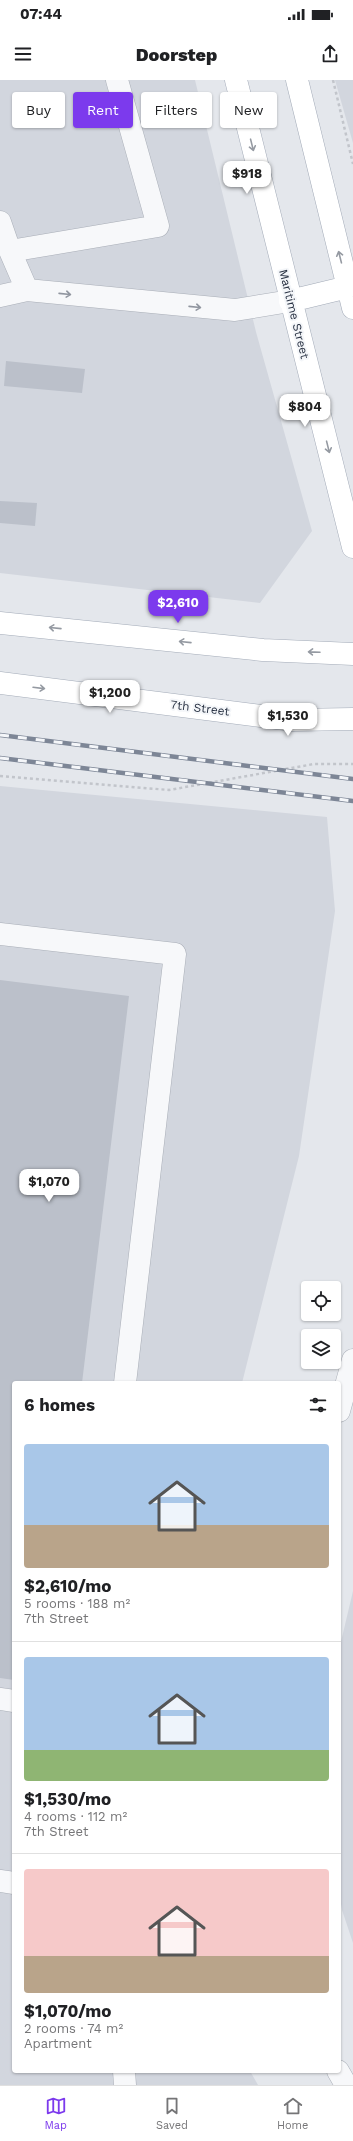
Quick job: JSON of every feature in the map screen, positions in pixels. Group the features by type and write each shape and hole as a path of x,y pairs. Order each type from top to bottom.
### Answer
{"main road":[{"name":"Maritime Street","path":"236,80 290,301 353,548"},
{"path":"297,80 353,308"},
{"path":"290,301 348,287"},
{"path":"0,623 263,650 353,654"},
{"name":"7th Street","path":"0,683 293,720 353,719"}],"street":[{"path":"10,251 158,226 117,80"},
{"path":"0,222 26,290"},
{"path":"0,296 26,290 235,310 290,301"},
{"path":"0,934 175,954 125,1381"},
{"path":"341,1404 352,1367"},
{"path":"0,1699 12,1701"},
{"path":"0,1880 12,1883"},
{"path":"124,2073 125,2085"},
{"path":"339,2073 346,2085"}],"path":[{"path":"333,80 353,164"},
{"path":"0,776 169,790 314,764 353,764"}],"shaded area":[{"path":"0,80 195,80 198,92 141,92 141,128 207,128 256,332 312,531 260,603 0,573"},
{"path":"335,80 353,80 353,143"},
{"path":"0,786 327,817 335,911 299,1156 243,1381 12,1381 12,2073 251,2073 258,2085 0,2085"},
{"path":"353,1591 353,1943 341,1904 341,1642"}],"building":[{"path":"6,361 85,369 82,393 4,386"},
{"path":"0,501 37,503 35,526 0,523"},
{"path":"0,980 129,996 82,1381 12,1381 12,1680 0,1678"}],"railway":[{"path":"0,735 353,779"},
{"path":"0,758 353,801"}]}
